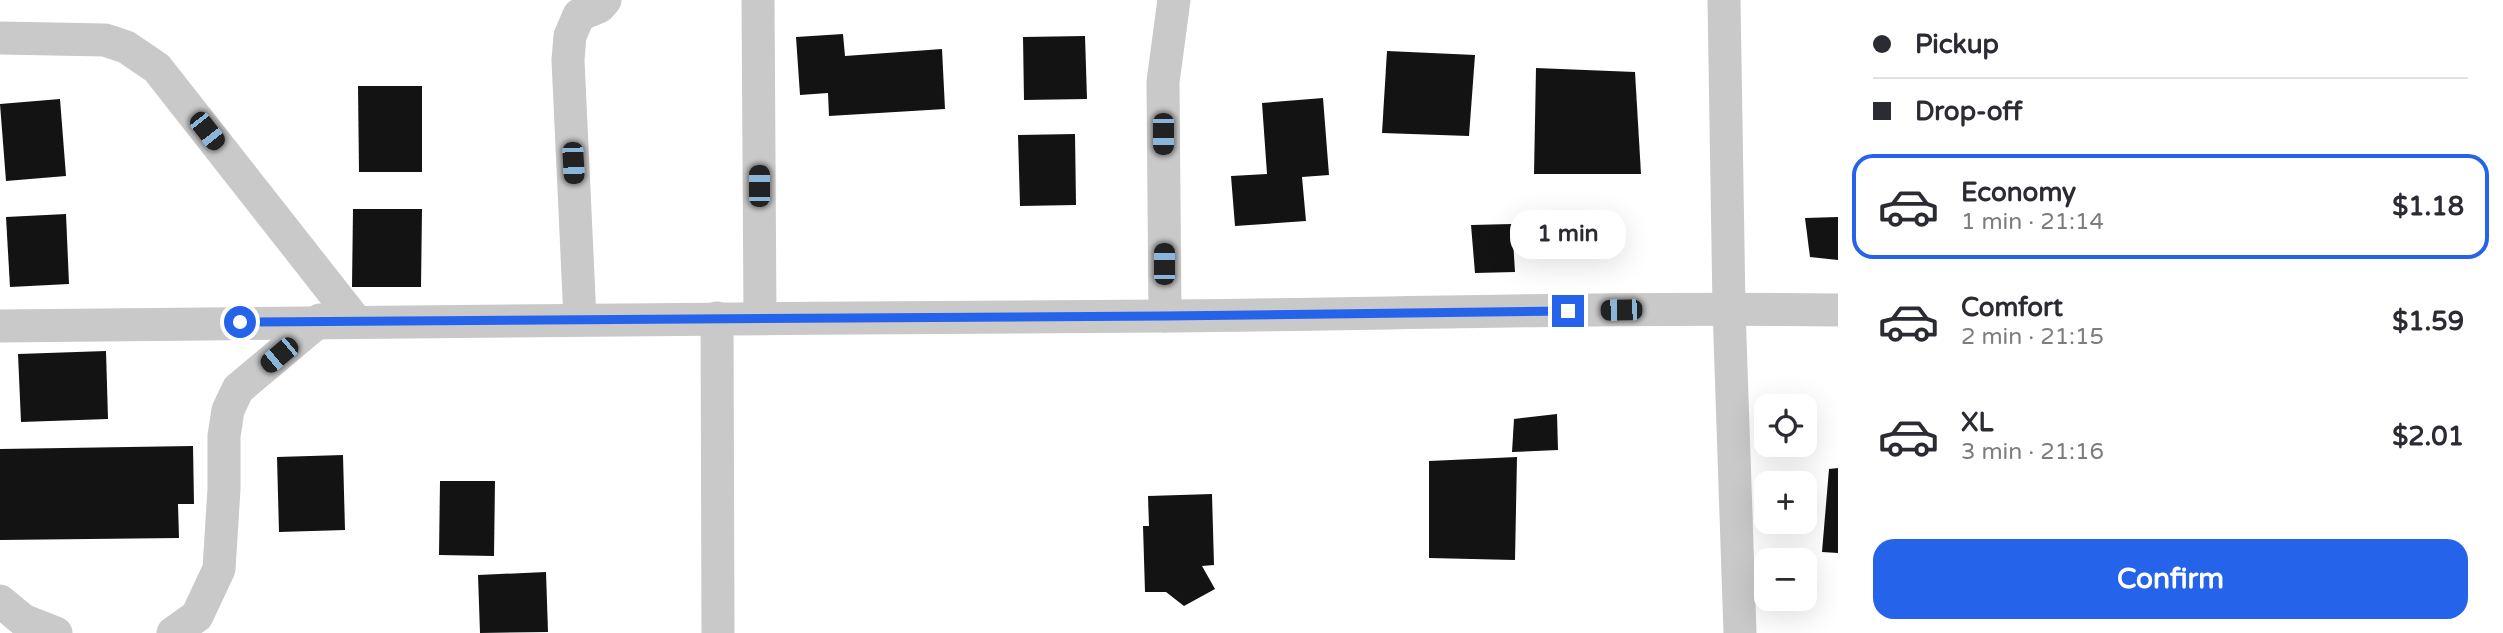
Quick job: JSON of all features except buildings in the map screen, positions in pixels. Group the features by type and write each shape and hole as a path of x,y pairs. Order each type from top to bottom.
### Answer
{"street":[{"path":"580,319 568,60 570,36 579,15 599,7 605,0"},
{"path":"758,0 760,318"},
{"path":"1165,316 1163,82 1174,0"},
{"path":"1724,0 1729,309 1740,633"},
{"path":"0,38 105,40 125,47 157,68 355,320"},
{"path":"0,326 320,320 1838,310"},
{"path":"717,318 718,633"},
{"path":"173,633 197,616 219,569 225,436 228,411 238,389 320,320"},
{"path":"0,601 23,620 56,633"}],"route":[{"path":"240,322 1568,311"}]}
